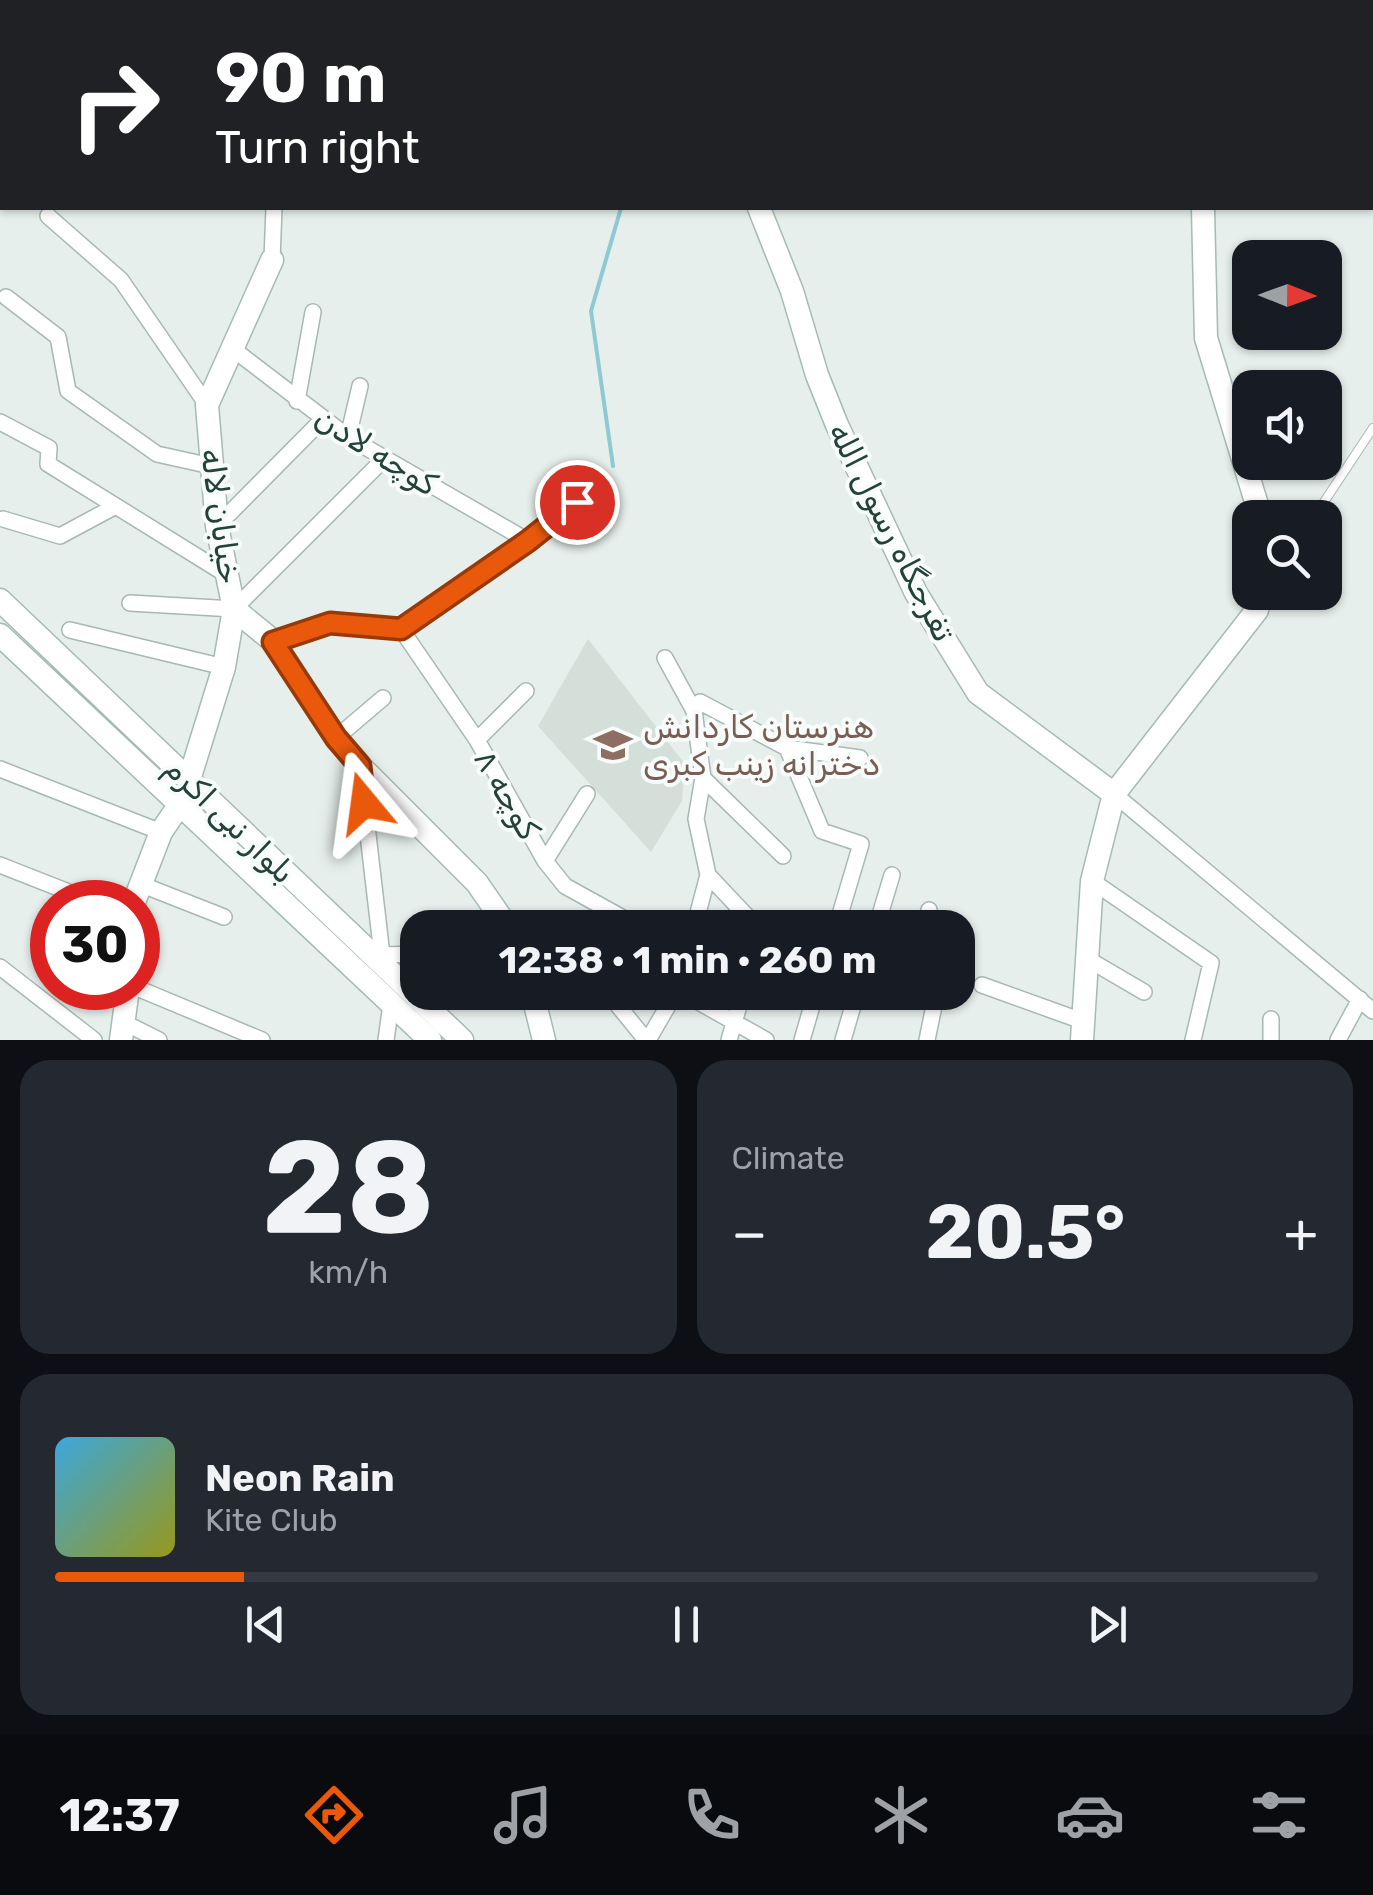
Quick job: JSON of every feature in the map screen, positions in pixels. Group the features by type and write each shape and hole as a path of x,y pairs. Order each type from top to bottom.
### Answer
{"street":[{"path":"272,260 274,210"},
{"name":"تفرجگاه رسول الله","path":"760,210 837,425 916,593 978,693 1114,794"},
{"path":"1203,210 1206,338 1256,500"},
{"path":"48,216 121,280 207,405"},
{"name":"خیابان لاله","path":"189,780 224,668 234,608 218,526 207,405 272,260"},
{"path":"6,297 58,336 68,391 156,454 211,466"},
{"path":"297,401 313,312"},
{"name":"کوچه لادن","path":"233,349 348,437 528,541"},
{"path":"348,437 360,386"},
{"path":"218,526 322,420"},
{"path":"0,422 49,448 48,464 227,575"},
{"path":"234,608 384,459"},
{"path":"273,642 330,623 401,629 577,502"},
{"path":"3,519 60,536 114,507"},
{"name":"بلوار نبی اکرم","path":"0,600 189,780 390,1004 430,1040"},
{"path":"130,603 234,608 273,642 336,738 360,766 477,884 495,910"},
{"path":"982,985 1082,1030 1092,881 1114,794 1257,610"},
{"name":"کوچه ۸","path":"401,629 477,740 545,861 565,886 608,910"},
{"path":"70,630 224,668"},
{"name":"بلوار نبی اکرم","path":"0,634 180,804 303,906 381,959 462,1040"},
{"path":"664,658 694,710 703,778 696,819 708,876 699,910"},
{"path":"477,740 526,691"},
{"path":"336,738 383,698"},
{"path":"694,710 700,702 787,748 860,758"},
{"path":"787,748 822,831 861,844 841,910"},
{"path":"360,766 381,959 400,956"},
{"path":"0,769 161,832"},
{"path":"703,778 783,856"},
{"path":"545,861 587,794"},
{"path":"1114,794 1367,1005 1338,1040"},
{"path":"142,880 161,832 180,804"},
{"path":"0,865 38,880"},
{"path":"881,910 892,875"},
{"path":"708,876 741,910"},
{"path":"1092,881 1211,964 1193,1040"},
{"path":"160,899 224,917"},
{"path":"1086,958 1144,992"},
{"path":"0,967 94,1040"},
{"path":"160,998 262,1040"},
{"path":"386,1040 390,1004"},
{"path":"536,1010 544,1040"},
{"path":"622,1010 647,1040 667,1010"},
{"path":"702,1010 731,1032 766,1040"},
{"path":"802,1040 811,1010"},
{"path":"844,1040 852,1010"},
{"path":"927,1040 933,1010"},
{"path":"1271,1019 1272,1040"},
{"path":"122,1031 159,1040"}],"lane":[{"path":"1325,500 1373,428"}],"shaded area":[{"name":"هنرستان کاردانش دخترانه زینب کبری","path":"588,639 685,764 682,801 651,852 538,726"}],"waterway":[{"path":"613,466 591,311 620,210"}],"place":[{"name":"هنرستان کاردانش دخترانه زینب کبری","path":"613,745"}],"route":[{"path":"364,803 360,766 336,738 273,642 330,623 401,629 577,502"}]}
